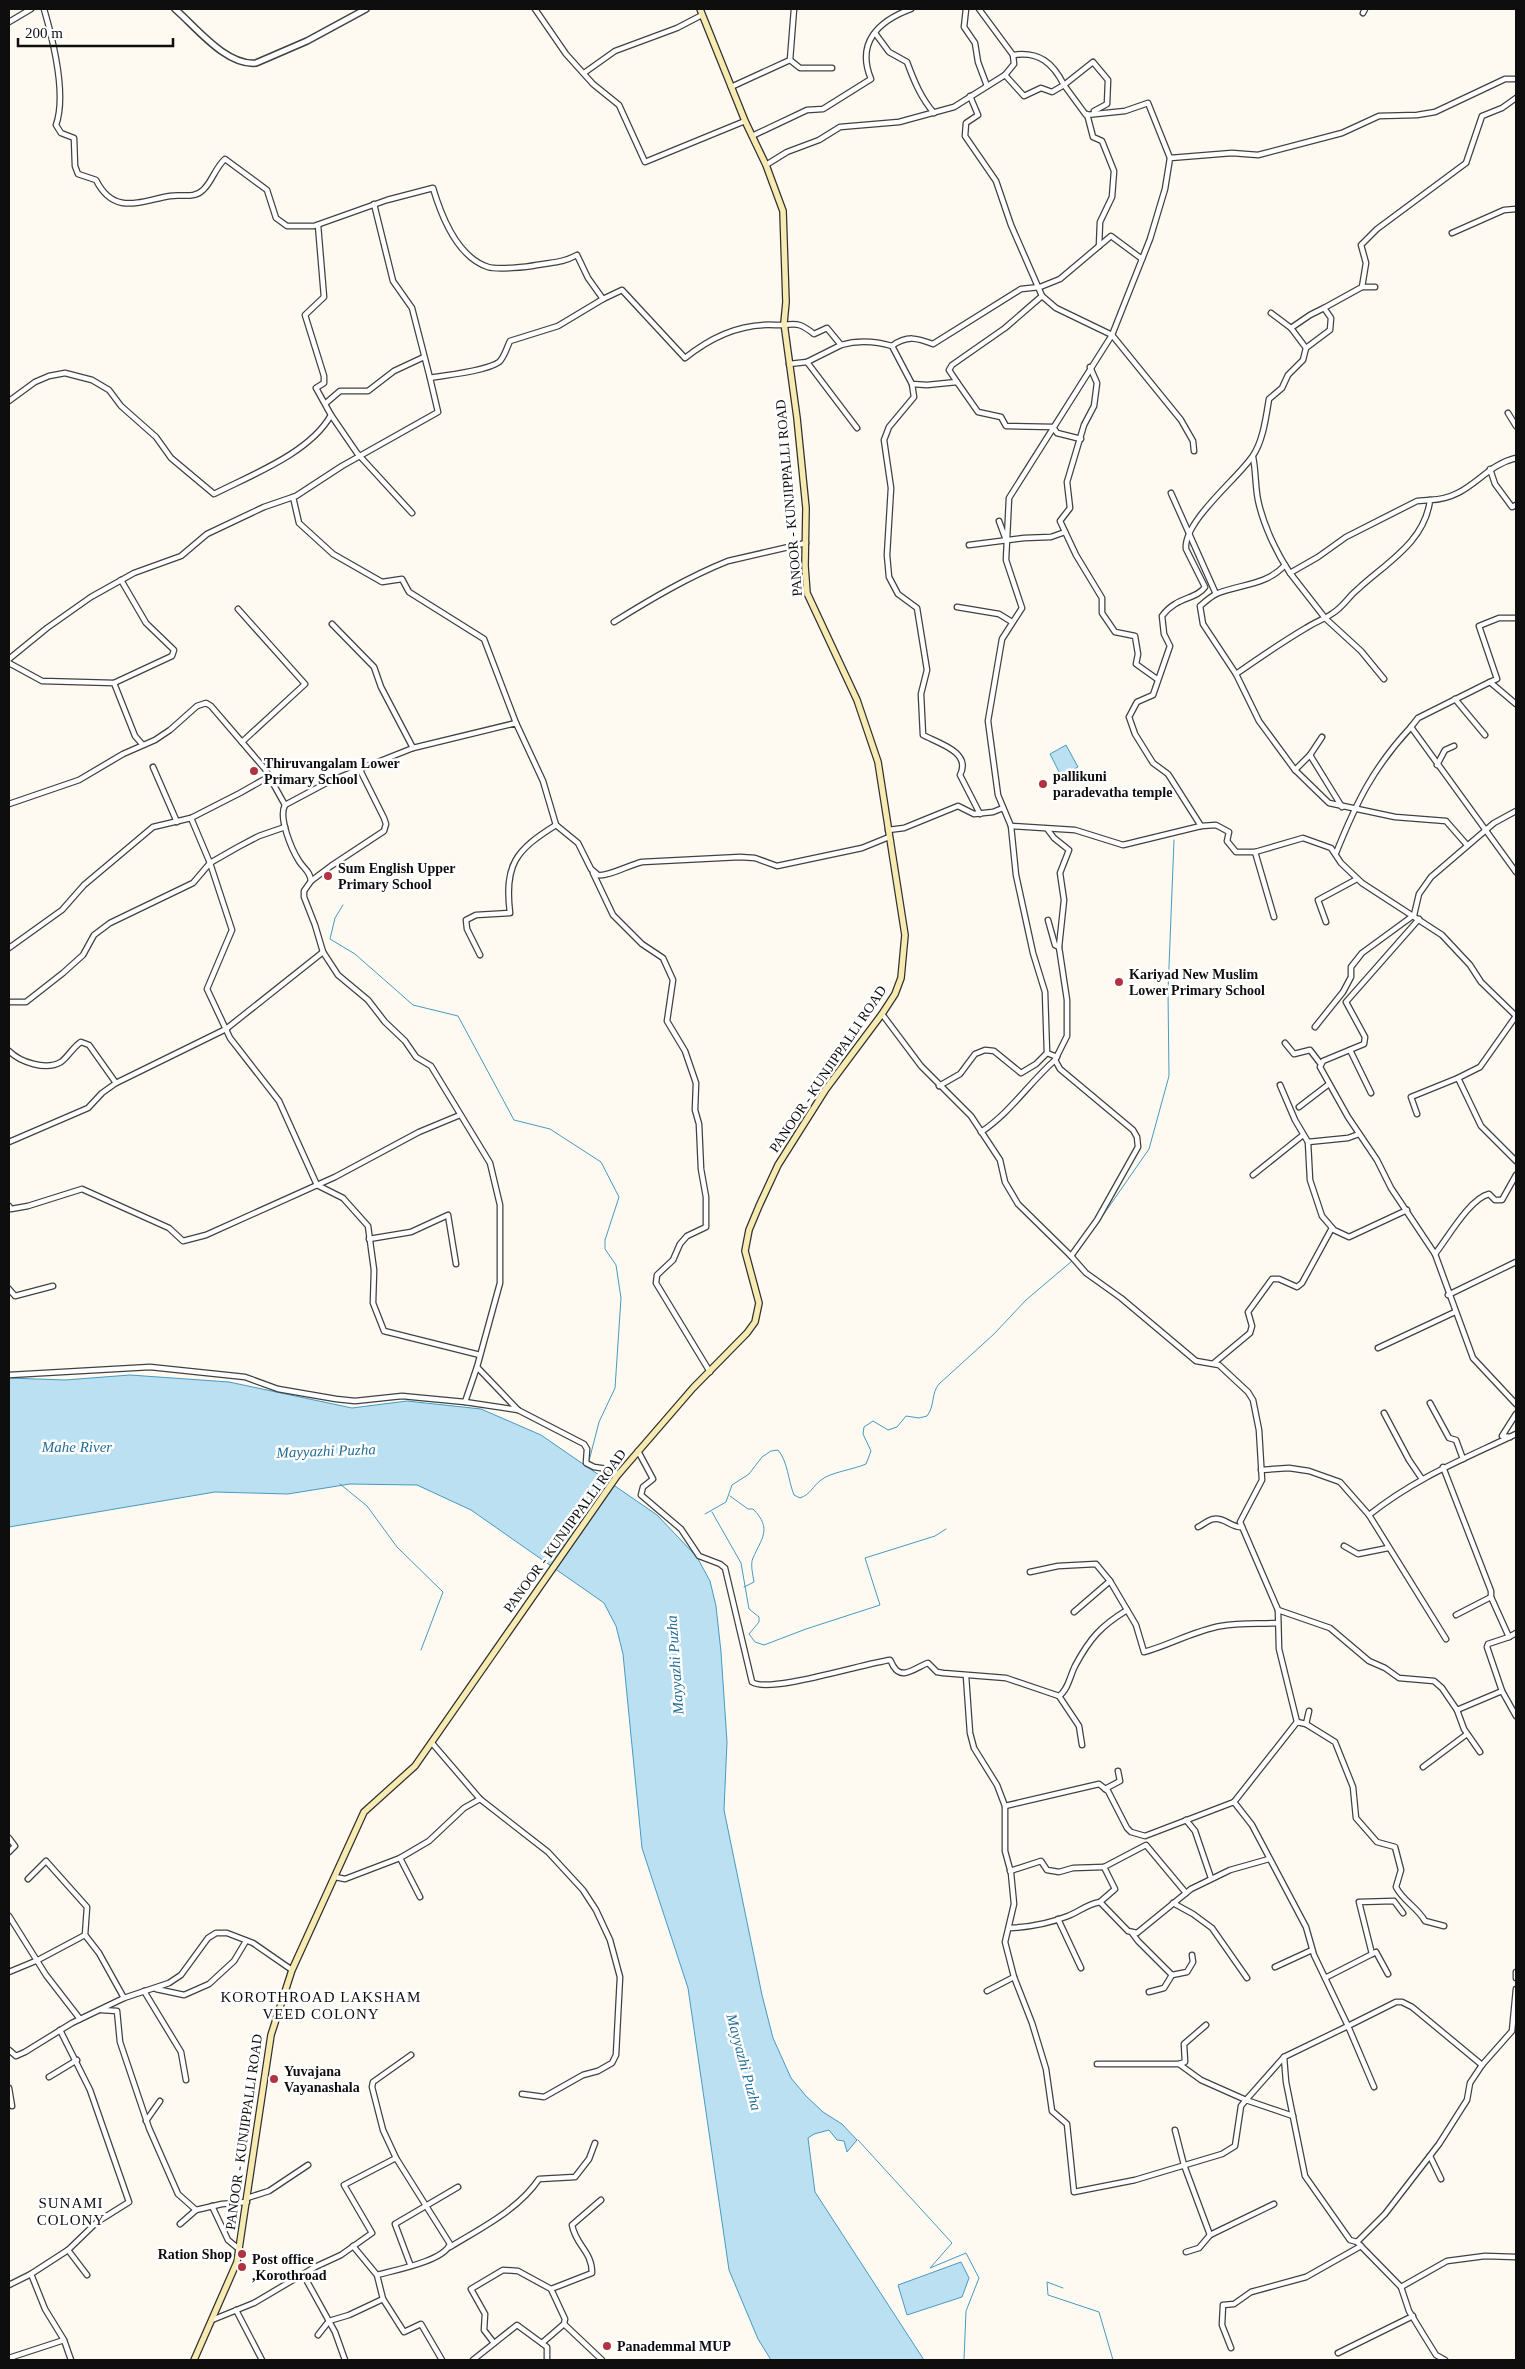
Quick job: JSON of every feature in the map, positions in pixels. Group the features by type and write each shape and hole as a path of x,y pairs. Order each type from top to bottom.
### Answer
{"main road":[{"name":"PANOOR - KUNJIPPALLI ROAD","path":"194,2360 237,2262 240,2250 271,2035 292,1970 364,1812 415,1766 617,1476 710,1372 747,1334 757,1314 757,1290 745,1251 746,1241 755,1214 778,1165 826,1089 896,994 901,978 905,935 878,762 861,710 828,636 809,601 805,566 806,508 797,418 784,323 786,302 783,211 766,165 745,120 701,12"}],"street":[{"path":"9,22 31,9"},
{"path":"44,9 54,43 62,102 56,125 61,133 74,138 75,166 78,174 96,180 100,189 111,197 128,205 143,204 171,196 194,196 203,191 216,168 225,159 266,190 276,218 286,226 318,224 374,204 433,188 446,226 475,260 489,267 524,268 562,263 577,256 588,278 603,298"},
{"path":"175,9 226,55 249,63 256,63 307,41 366,9"},
{"path":"535,9 566,54 593,84 619,105 645,162 745,120"},
{"path":"790,60 794,9"},
{"path":"752,136 807,110 823,109 871,79 866,68 866,47 875,33 892,17 911,9"},
{"path":"966,9 964,27 975,43 978,62 987,86"},
{"path":"766,165 787,152 820,140 840,127 899,122 954,107 1005,75 1014,64 1013,55 979,9"},
{"path":"584,72 615,52 678,28 701,12"},
{"path":"875,33 888,52 907,62 925,103 934,113"},
{"path":"1013,55 1027,53 1047,60 1086,115 1093,137 1102,142 1114,171 1112,196 1100,222 1099,246"},
{"path":"790,60 800,68 832,68"},
{"path":"731,87 790,60"},
{"path":"1005,75 1024,96 1041,88 1052,92 1094,62 1108,80 1108,104 1086,115"},
{"path":"1170,158 1232,153 1258,155 1342,133 1379,116 1417,115 1435,112 1505,79 1516,79"},
{"path":"970,96 978,115 966,123 965,136 996,181 1011,225 1040,286 1042,296 1056,308 1112,335 1181,420 1193,441 1194,451"},
{"path":"1362,287 1366,263 1362,245 1377,229 1466,162 1482,116 1502,108 1516,98"},
{"path":"939,1086 960,1074 975,1054 985,1050 994,1051 1021,1073 1036,1064 1047,1053 1045,992 1033,953 1016,875 1011,826 998,795 988,720 1002,639 1022,608 1022,602 1008,567 1009,498 1052,427 1112,335 1142,258 1165,189 1170,158 1148,103 1125,111 1100,112 1086,115"},
{"path":"9,659 63,616 121,580 148,567 174,560 207,534 264,507 293,497 438,412 412,308 393,281 374,204"},
{"path":"1452,232 1504,210 1516,209"},
{"path":"318,224 324,297 305,315 324,376 324,383 316,388 332,415 361,456 412,513"},
{"path":"789,364 807,362 853,341 866,341 892,346 902,339 908,338 919,339 933,344 1021,289 1040,286 1060,279 1111,236 1142,258"},
{"path":"1291,328 1310,314 1362,287 1375,287"},
{"path":"430,378 461,373 496,363 501,359 510,341 558,326 603,298 622,290 685,358 698,348 737,328 784,323 802,324 814,334 826,328 841,345"},
{"path":"1042,296 985,343 952,365 950,370 978,412 1001,417 1006,426 1017,428 1052,427"},
{"path":"1202,826 1168,774 1153,763 1135,734 1129,717 1137,702 1152,695 1170,646 1164,634 1162,616 1170,606 1196,594 1205,587 1186,549 1185,542 1190,532 1221,490 1253,456 1265,423 1269,399 1282,388 1288,375 1303,360 1306,348 1332,327 1331,318 1324,308"},
{"path":"1271,312 1291,328 1306,348"},
{"path":"892,346 912,384 914,397 890,427 884,440 891,488 887,555 889,577 898,594 917,608 927,670 921,694 923,735 957,752 963,761 963,770 960,775 980,814"},
{"path":"326,403 340,391 368,391 394,370 424,357"},
{"path":"807,362 857,428"},
{"path":"1090,367 1097,383 1094,406 1084,425 1067,482 1070,508 1060,521 1102,598 1102,613 1115,632 1134,636 1138,654 1136,664 1157,679"},
{"path":"9,401 35,382 49,376 65,373 92,380 109,390 121,406 156,437 171,458 214,494 306,443 326,424 332,415"},
{"path":"912,384 927,385 957,382"},
{"path":"1508,413 1516,426"},
{"path":"1052,427 1056,433 1081,439"},
{"path":"1253,456 1257,474 1259,501 1290,573 1325,618 1361,652 1384,679"},
{"path":"1290,573 1318,557 1346,537 1417,501 1455,496 1478,482 1490,469 1505,461 1516,458"},
{"path":"1490,469 1495,484 1512,508 1516,505"},
{"path":"1171,493 1216,594"},
{"path":"293,497 299,522 333,554 382,582 402,579 409,592 484,639 516,723 543,781 556,825 578,843 613,915 642,944 662,958 673,980 667,1021 685,1051 696,1083 694,1110 699,1124 701,1169 706,1197 706,1227 687,1236 680,1244 673,1260 657,1275 656,1283 710,1372"},
{"path":"1236,674 1335,612 1356,590 1404,550 1429,511 1430,500"},
{"path":"998,520 1007,541"},
{"path":"969,545 1024,538 1052,537 1065,532"},
{"path":"614,622 671,588 716,565 806,544"},
{"path":"1285,564 1278,572 1245,587 1216,594 1200,606 1202,624 1236,674 1259,721 1295,770 1329,804 1395,817 1446,821 1467,845"},
{"path":"9,663 42,681 114,683 172,656 174,650 146,623 121,580"},
{"path":"957,607 998,614 1012,622"},
{"path":"238,609 305,684 242,742"},
{"path":"1336,853 1353,809 1368,781 1384,756 1418,718 1497,679 1479,626 1499,618 1516,618"},
{"path":"332,624 374,667 380,688 413,748"},
{"path":"1490,682 1516,704"},
{"path":"114,683 134,736 142,744"},
{"path":"1455,699 1485,735"},
{"path":"9,804 79,780 142,744 155,740 170,730 197,706 206,703 211,706 270,776 285,805"},
{"path":"311,881 307,870 299,862 285,827 283,810 285,805 330,781 413,748 516,723"},
{"path":"1411,727 1516,872"},
{"path":"1295,770 1310,755 1322,738"},
{"path":"1438,764 1444,750 1454,746"},
{"path":"1310,755 1342,807"},
{"path":"153,767 177,822"},
{"path":"360,770 384,818 386,828 377,837 345,856 311,881 304,891 304,897 316,925 323,952 338,975 368,1000 416,1057 431,1066 490,1163 500,1204 500,1283 477,1368 465,1402"},
{"path":"9,948 62,910 84,885 153,827 191,818 240,794 270,776"},
{"path":"593,873 603,876 628,865 654,861 727,857 756,858 777,866 862,848 888,834 958,806 970,814 980,814 1004,808"},
{"path":"1315,1027 1352,977 1351,967 1362,952 1414,915 1419,894 1432,877 1494,823 1516,811"},
{"path":"191,818 210,863 232,930 207,989 230,1038 279,1101 317,1185 343,1198 368,1226 374,1270 373,1303 384,1331 480,1354"},
{"path":"480,955 467,929 466,920 476,915 510,913 507,886 514,862 523,849 536,837 556,825"},
{"path":"1011,826 1023,825 1048,830 1075,830 1123,845 1202,826 1216,825 1229,832 1227,841 1236,852 1255,852 1303,838 1320,843 1336,853 1342,863 1357,879 1442,935 1470,965 1481,982 1516,1016 1480,1067 1411,1097 1417,1114"},
{"path":"9,1002 26,1002 83,955 94,935 110,923 193,882 210,863 259,836 285,827"},
{"path":"981,1132 1007,1112 1038,1075 1056,1059 1067,1036 1068,1000 1059,947 1064,900 1060,873 1069,850 1054,838 1048,830"},
{"path":"1255,852 1274,917"},
{"path":"1326,922 1318,900 1357,879"},
{"path":"1320,1063 1364,1044 1365,1037 1346,1002 1419,919"},
{"path":"1048,920 1055,945 1059,947"},
{"path":"9,1144 88,1108 102,1092 116,1083 226,1029 323,952"},
{"path":"882,1014 912,1056 939,1086 971,1116 1000,1160 1005,1182 1013,1198 1058,1245 1086,1273 1121,1298 1196,1361 1219,1365 1248,1392 1253,1400 1260,1430 1262,1480 1240,1522 1278,1610 1279,1649 1297,1722"},
{"path":"9,1051 15,1057 47,1066 61,1062 81,1042 89,1046 116,1083"},
{"path":"1285,1043 1294,1054 1310,1050 1320,1063 1329,1084 1377,1160 1391,1188 1435,1254 1448,1295 1473,1358 1516,1404"},
{"path":"1350,1050 1371,1092"},
{"path":"1047,1053 1056,1059 1060,1069 1132,1130 1138,1147 1097,1220 1071,1256"},
{"path":"1458,1078 1481,1126 1516,1161"},
{"path":"1299,1107 1329,1084"},
{"path":"1280,1085 1302,1135 1308,1142 1310,1180 1322,1216 1332,1228 1350,1237 1407,1210"},
{"path":"10,1208 28,1206 82,1189 169,1228 184,1241 206,1235 317,1185 376,1157 419,1132 460,1115"},
{"path":"1308,1142 1348,1138 1359,1134"},
{"path":"1253,1175 1302,1135"},
{"path":"1435,1254 1461,1218 1480,1198 1489,1194 1495,1200 1502,1200 1516,1176"},
{"path":"370,1239 411,1232 448,1215 456,1264"},
{"path":"1214,1363 1250,1333 1252,1326 1248,1318 1248,1312 1272,1279 1279,1279 1297,1287 1302,1283 1332,1228"},
{"path":"1448,1295 1516,1262"},
{"path":"9,1290 15,1296 52,1286"},
{"path":"1378,1348 1455,1312"},
{"path":"9,1375 150,1367 244,1377 278,1389 336,1399 355,1401 402,1396 465,1402 518,1410"},
{"path":"477,1368 518,1410 584,1444 587,1449 586,1463 594,1467 614,1470 617,1476"},
{"path":"1430,1403 1449,1438 1456,1440 1463,1459"},
{"path":"1384,1413 1408,1460 1422,1479"},
{"path":"1510,1438 1502,1436 1516,1414"},
{"path":"1369,1515 1396,1494 1443,1467 1516,1434"},
{"path":"638,1451 653,1479 643,1487 640,1495 681,1529 699,1556 720,1564 724,1568 754,1684 764,1685 787,1682 890,1660 894,1668 901,1673 912,1671 928,1663 937,1672 1006,1678 1059,1696 1079,1726 1082,1745"},
{"path":"1443,1467 1491,1592 1491,1597 1509,1636"},
{"path":"1261,1470 1289,1468 1340,1482 1369,1515 1446,1639"},
{"path":"1198,1527 1214,1519 1224,1521 1236,1528 1242,1527"},
{"path":"1344,1546 1358,1554 1388,1548"},
{"path":"1030,1572 1058,1566 1096,1564 1110,1581 1136,1625 1144,1652 1168,1646 1183,1636 1221,1626 1278,1623"},
{"path":"1074,1612 1110,1581"},
{"path":"1456,1615 1491,1597"},
{"path":"1059,1696 1063,1693 1075,1666 1097,1632 1107,1622 1127,1610"},
{"path":"1278,1610 1330,1628 1369,1661 1385,1668 1399,1678 1434,1681 1442,1688 1457,1710 1458,1718 1480,1752"},
{"path":"1516,1633 1488,1644 1487,1647 1502,1691 1516,1716"},
{"path":"966,1676 970,1733 974,1748 997,1785 1006,1806 1005,1851 1014,1904 1010,1928 1004,1942 1014,1978 1032,2023 1046,2068 1052,2111 1067,2124 1074,2192 1135,2180 1222,2154 1235,2146 1241,2106 1284,2057 1402,2002 1423,2015 1482,2065"},
{"path":"1457,1710 1502,1691"},
{"path":"1306,1724 1309,1711"},
{"path":"1006,1806 1099,1784 1105,1789 1118,1808 1123,1824 1131,1832 1145,1836 1234,1802 1297,1722"},
{"path":"1297,1722 1306,1724 1335,1742 1353,1787 1356,1818 1377,1842 1395,1847 1401,1870 1396,1887 1401,1896 1419,1909 1425,1921 1444,1926"},
{"path":"1423,1767 1467,1734"},
{"path":"432,1743 480,1799 548,1852 583,1890 596,1910 610,1940 620,1977 616,2055 612,2063 598,2071 583,2075 544,2097 522,2094"},
{"path":"1105,1789 1120,1781 1118,1771"},
{"path":"335,1877 346,1879 400,1858 429,1841 464,1808 480,1799"},
{"path":"1234,1802 1252,1826 1306,1927 1312,1950 1374,2087"},
{"path":"1186,1820 1195,1832 1211,1878"},
{"path":"9,1838 15,1846 9,1852"},
{"path":"1010,1872 1041,1862 1047,1870 1060,1872 1073,1868 1104,1867 1146,1845 1186,1893"},
{"path":"400,1858 420,1896"},
{"path":"1132,1933 1137,1933 1186,1893 1211,1878 1269,1858"},
{"path":"28,1879 46,1861 87,1907 85,1935 99,1953 124,1998"},
{"path":"1010,1928 1034,1927 1069,1916 1092,1903 1100,1902 1115,1889 1104,1867"},
{"path":"1372,1954 1359,1902 1394,1901 1403,1913"},
{"path":"1100,1902 1172,1975"},
{"path":"1173,1903 1212,1928 1246,1978"},
{"path":"9,1916 38,1960 46,1976 80,2019"},
{"path":"1058,1920 1081,1968"},
{"path":"10,2053 16,2056 25,2052 80,2019 124,1998 154,1988 181,1975 208,1938 216,1933 228,1933 246,1941 273,1955 292,1970"},
{"path":"9,1972 38,1960 85,1935"},
{"path":"154,1988 184,1996 209,1984 234,1961 246,1941"},
{"path":"1275,1966 1312,1950"},
{"path":"1325,1978 1376,1952 1388,1974"},
{"path":"1149,1992 1164,1988 1172,1975 1187,1972 1193,1962 1192,1955"},
{"path":"1516,1972 1516,1978"},
{"path":"987,1991 1014,1978"},
{"path":"1231,2348 1222,2326 1223,2305 1234,2304 1251,2292 1306,2277 1359,2244 1385,2214 1430,2156 1467,2100 1470,2082 1482,2065 1512,2032 1516,1989"},
{"path":"144,1991 181,2052 186,2080"},
{"path":"99,2010 117,2011 120,2042 146,2121 178,2194 196,2210"},
{"path":"1096,2064 1179,2064 1185,2062 1184,2044 1206,2025"},
{"path":"9,2285 32,2274 68,2250 97,2222 129,2202 90,2090 77,2060 60,2030"},
{"path":"411,2055 373,2082 372,2087 383,2130 396,2158 450,2244 449,2248"},
{"path":"1284,2057 1286,2082 1305,2176 1350,2240 1359,2244 1401,2287 1413,2316 1436,2355 1445,2360"},
{"path":"48,2076 77,2060"},
{"path":"1179,2064 1201,2080 1246,2100 1292,2116"},
{"path":"9,2088 12,2106"},
{"path":"146,2121 160,2102"},
{"path":"1175,2130 1184,2165 1210,2235"},
{"path":"378,2275 406,2268 410,2264 422,2264 449,2248 496,2219 529,2194 539,2179 574,2177 589,2159 595,2142"},
{"path":"1430,2156 1441,2179"},
{"path":"212,2320 254,2303 353,2246 372,2232 344,2185 396,2158"},
{"path":"180,2224 196,2210 247,2200 269,2191 308,2165"},
{"path":"410,2264 395,2224 458,2187"},
{"path":"551,2289 592,2274 592,2261 574,2236 572,2225 601,2200"},
{"path":"1186,2252 1199,2248 1210,2235 1274,2204"},
{"path":"212,2206 228,2240 240,2250"},
{"path":"353,2246 378,2275 384,2299 404,2332 422,2324 442,2360"},
{"path":"68,2250 87,2275"},
{"path":"1401,2287 1447,2261 1485,2256 1516,2258"},
{"path":"494,2343 484,2330 485,2314 471,2289 503,2270 518,2271 551,2289 565,2319 564,2324 542,2344"},
{"path":"32,2274 45,2308 64,2340 71,2360"},
{"path":"303,2274 329,2321 345,2360"},
{"path":"318,2335 329,2321 349,2315 384,2299"},
{"path":"236,2310 262,2360"},
{"path":"1338,2354 1413,2316"},
{"path":"564,2324 602,2360"},
{"path":"473,2360 517,2325 547,2347 548,2360"},
{"path":"9,2358 64,2340"}],"water":[{"path":"1066,745 1078,767 1061,776 1050,754"},
{"name":"Mahe River","path":"130,1375 229,1382 352,1408 407,1401 481,1409 541,1435 657,1515 697,1557 710,1581 716,1606 721,1652 727,1742 724,1810 762,1995 773,2038 791,2078 823,2112 842,2124 857,2140 847,2152 844,2141 837,2140 829,2130 814,2134 808,2138 815,2192 924,2360 771,2360 758,2339 729,2270 688,1988 642,1848 623,1654 616,1626 604,1603 471,1510 417,1485 350,1484 288,1494 215,1492 9,1527 9,1378 65,1380"},
{"path":"961,2262 969,2278 962,2297 907,2315 898,2285"}],"waterway":[{"path":"1074,1257 1149,1149 1169,1076 1168,992 1174,840"},
{"path":"343,905 335,918 330,939 355,954 413,1005 458,1016 514,1120 550,1129 601,1162 619,1197 605,1240 605,1249 616,1265 621,1298 615,1388 599,1422 589,1461"},
{"path":"705,1514 726,1502 732,1485 749,1474 762,1457 771,1451 778,1450 786,1466 794,1495 800,1498 825,1477 866,1464 871,1451 863,1434 864,1427 873,1421 888,1430 897,1427 906,1416 919,1418 927,1416 939,1384 994,1334 1026,1300 1072,1261"},
{"path":"340,1484 367,1506 397,1547 443,1592 421,1650"},
{"path":"730,1496 748,1509 753,1509 763,1522 764,1528 764,1534 752,1560 754,1582 744,1587"},
{"path":"712,1512 741,1563 749,1609 759,1617 759,1622 749,1634 755,1642 764,1645 880,1605 865,1558 935,1536 946,1529"},
{"path":"858,2140 952,2243 930,2268 966,2253 979,2278 966,2311 964,2360"},
{"path":"1063,2288 1047,2282 1048,2295 1099,2312 1113,2360"}],"place":[{"name":"Thiruvangalam Lower Primary School","path":"254,771"},
{"name":"pallikuni paradevatha temple","path":"1043,784"},
{"name":"Sum English Upper Primary School","path":"328,876"},
{"name":"Kariyad New Muslim Lower Primary School","path":"1119,982"},
{"name":"Yuvajana Vayanashala","path":"274,2079"},
{"name":"Ration Shop","path":"242,2254"},
{"name":"Post office ,Korothroad","path":"242,2267"},
{"name":"Panademmal MUP","path":"607,2346"}],"district":[{"name":"KOROTHROAD LAKSHAM VEED COLONY","path":"321,2006"},
{"name":"SUNAMI COLONY","path":"71,2212"}],"water label":[{"name":"Mayyazhi Puzha","path":"326,1451"},
{"name":"Mayyazhi Puzha","path":"675,1665"},
{"name":"Mayyazhi Puzha","path":"744,2062"}]}
